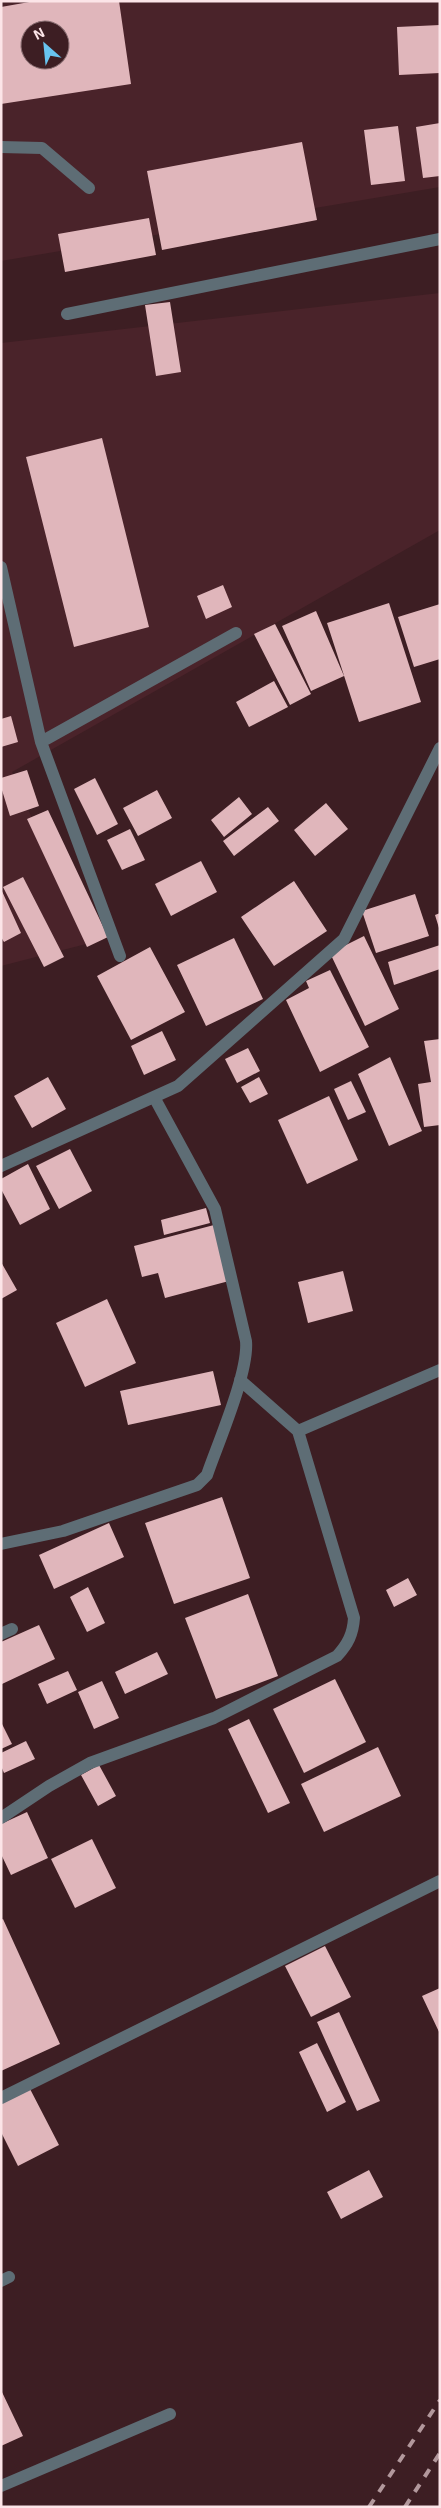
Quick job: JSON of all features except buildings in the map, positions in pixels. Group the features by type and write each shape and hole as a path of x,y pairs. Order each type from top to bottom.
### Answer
{"street":[{"path":"1,147 42,148 89,188"},
{"path":"67,314 440,239"},
{"path":"1,568 41,742 120,956"},
{"path":"41,742 236,632"},
{"path":"1,1166 178,1086 344,939 440,748"},
{"path":"1,1544 63,1531 198,1485 207,1475 240,1380 246,1358 246,1342 215,1209 154,1097"},
{"path":"298,1431 440,1370"},
{"path":"1,1818 49,1786 90,1763 214,1718 337,1656 346,1647 353,1633 354,1618 298,1431 240,1380"},
{"path":"1,2098 440,1881"},
{"path":"1,2486 170,2414"}],"shaded area":[{"path":"1,1 440,1 440,187 1,261"},
{"path":"440,293 440,530 12,772 86,944 1,966 1,343"}],"railway":[{"path":"369,2507 440,2400"},
{"path":"405,2507 440,2453"}]}
